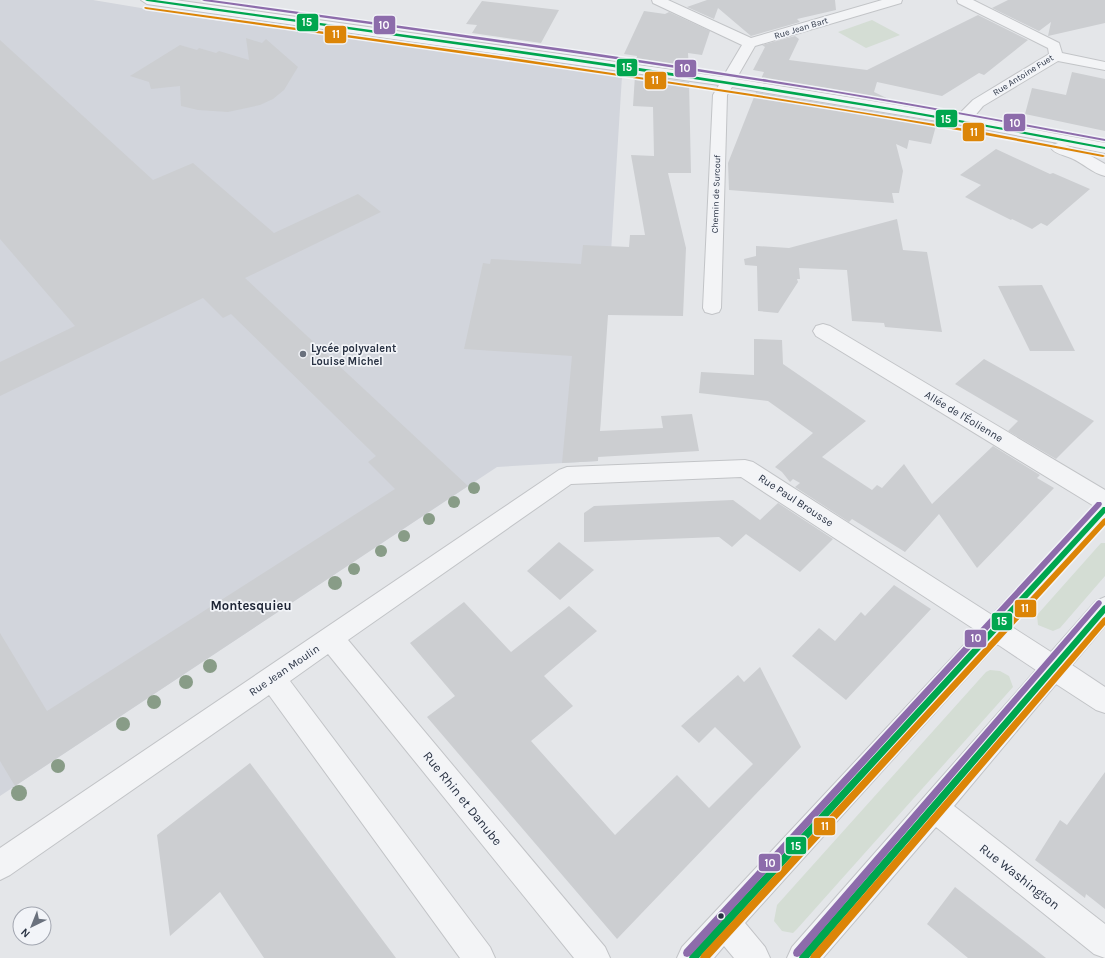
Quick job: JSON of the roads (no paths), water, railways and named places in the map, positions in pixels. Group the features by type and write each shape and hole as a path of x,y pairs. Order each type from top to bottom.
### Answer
{"street":[{"path":"147,0 728,82 962,120 1105,148"},
{"path":"253,16 258,0"},
{"path":"658,0 750,43 728,82"},
{"name":"Rue Jean Bart","path":"750,43 896,0"},
{"name":"Rue Antoine Fuet","path":"962,120 978,102 1056,56 1054,46 963,0"},
{"path":"1056,56 1105,66"},
{"name":"Chemin de Surcouf","path":"712,308 720,95 728,82"},
{"path":"1015,130 1078,155 1105,171"},
{"name":"Allée de l'Éolienne","path":"823,331 1105,500"},
{"name":"Rue Paul Brousse","path":"567,476 745,468 997,629 1105,701"},
{"name":"Rue Jean Moulin","path":"0,865 567,476"},
{"path":"693,958 997,629 1105,509"},
{"path":"803,958 1055,668 1105,608"},
{"name":"Rue Rhin et Danube","path":"331,638 594,958"},
{"path":"272,678 479,958"},
{"name":"Rue Washington","path":"934,808 1105,943"},
{"path":"725,924 754,958"}],"place":[{"name":"Lycée polyvalent Louise Michel","path":"303,354"}],"district":[{"name":"Montesquieu","path":"251,605"}]}
